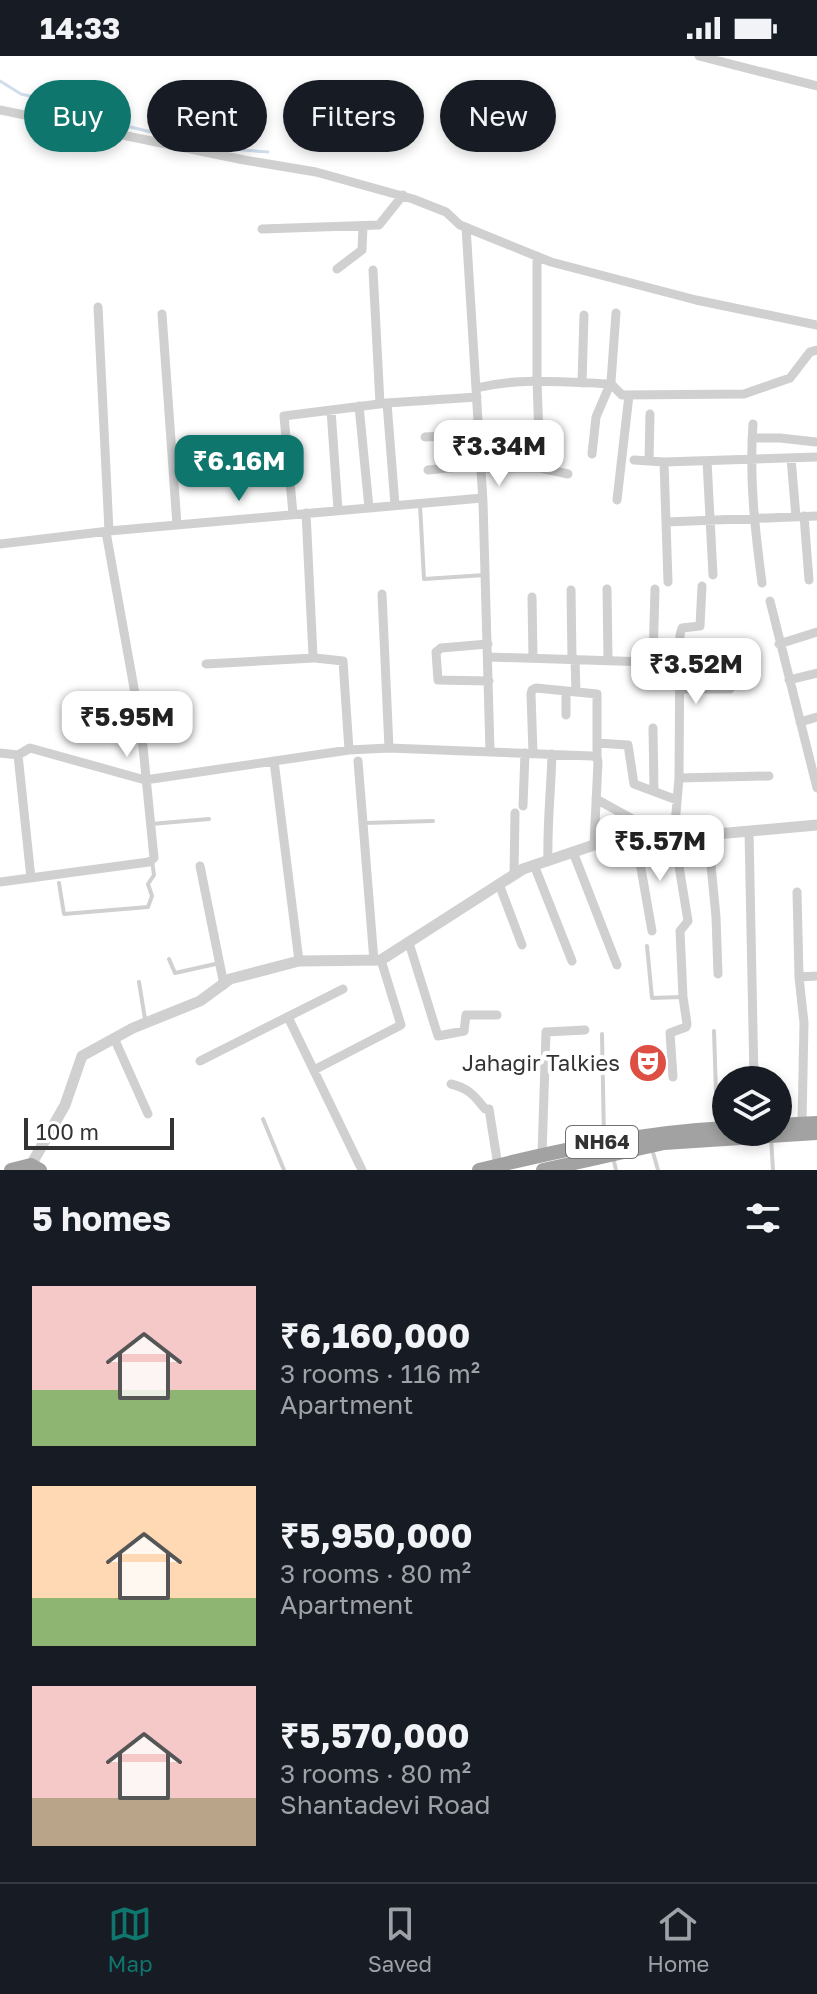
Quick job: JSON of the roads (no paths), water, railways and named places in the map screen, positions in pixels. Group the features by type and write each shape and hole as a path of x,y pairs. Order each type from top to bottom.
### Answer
{"highway":[{"name":"NH64","path":"479,1170 542,1162 712,1130"},
{"name":"NH64","path":"792,1133 817,1133"},
{"name":"NH64","path":"650,1140 712,1136"},
{"path":"11,1170 35,1167"}],"street":[{"path":"699,56 817,86"},
{"path":"743,56 747,69"},
{"path":"0,110 311,171 403,195 446,212 466,227 537,256 696,300 817,325"},
{"path":"262,229 379,225 403,195"},
{"path":"337,269 362,250 363,226"},
{"path":"466,227 486,575 490,751"},
{"path":"537,256 540,468"},
{"path":"373,270 383,404 395,505"},
{"path":"0,882 152,860 141,727 107,532 98,307"},
{"path":"592,454 596,417 611,384 616,313"},
{"path":"162,314 177,525"},
{"path":"582,383 584,315"},
{"path":"293,514 284,416 476,393 505,381 611,384 620,394 629,395 744,394 793,376 810,352 817,350"},
{"path":"617,500 629,395"},
{"path":"359,406 369,508"},
{"path":"331,410 338,510"},
{"path":"649,461 650,414"},
{"path":"753,424 750,460 753,519 762,583"},
{"path":"425,437 479,434"},
{"path":"752,438 816,442"},
{"path":"767,459 768,438"},
{"path":"634,460 664,462 817,457"},
{"path":"791,458 809,580"},
{"path":"707,461 713,575"},
{"path":"664,462 668,582"},
{"path":"428,470 481,466 540,468 568,474"},
{"path":"0,544 482,498"},
{"path":"306,513 314,658"},
{"path":"667,522 817,516"},
{"path":"673,1077 670,1033 686,1027 680,931 688,921 670,837 679,778 681,631 682,628 700,626 702,586"},
{"path":"607,589 608,659"},
{"path":"653,660 655,589"},
{"path":"566,715 574,659 571,590"},
{"path":"382,594 389,748"},
{"path":"532,597 533,658"},
{"path":"770,601 800,722 814,760 817,788"},
{"path":"779,644 817,632"},
{"path":"488,644 441,648 436,652 438,680 489,681"},
{"path":"489,657 680,663"},
{"path":"206,664 314,658 343,661 349,750"},
{"path":"789,680 817,673"},
{"path":"680,689 730,689"},
{"path":"514,875 519,810 529,753 532,690 592,693 598,697 594,845"},
{"path":"800,722 817,717"},
{"path":"653,728 654,790"},
{"path":"597,743 628,745 634,784 677,800"},
{"path":"0,753 18,755 30,748 145,780 349,750 389,748 597,757"},
{"path":"548,860 547,816 551,805 552,754"},
{"path":"18,755 31,878"},
{"path":"274,761 299,961"},
{"path":"314,1070 401,1025 378,960 358,761"},
{"path":"679,778 769,776"},
{"path":"596,799 670,837"},
{"path":"35,1167 65,1105 82,1056 146,1023 200,1001 230,979 299,961 378,960 514,875 594,845 817,825"},
{"path":"749,831 754,1066"},
{"path":"708,834 718,974"},
{"path":"636,840 652,931"},
{"path":"573,852 617,965"},
{"path":"534,865 572,961"},
{"path":"200,866 224,985"},
{"path":"499,884 522,945"},
{"path":"797,892 799,977 809,1123"},
{"path":"409,943 438,1036 464,1031 466,1015 497,1015"},
{"path":"799,977 817,976"},
{"path":"200,1061 343,989"},
{"path":"288,1017 362,1170"},
{"path":"542,1162 546,1032 585,1030"},
{"path":"114,1038 148,1114"},
{"path":"451,1084 465,1087 485,1109 489,1109 498,1166"}],"lane":[{"path":"420,503 424,579 486,575"},
{"path":"151,824 209,819"},
{"path":"363,823 433,821"},
{"path":"59,883 64,914 148,907 152,896 148,882 154,875 152,860"},
{"path":"647,946 652,998 683,997"},
{"path":"169,959 175,973 220,963"},
{"path":"139,982 146,1023"},
{"path":"714,1031 717,1066"},
{"path":"602,1034 608,1148 616,1170"},
{"path":"263,1119 284,1170"},
{"path":"650,1140 658,1170"},
{"path":"768,1146 773,1170"}],"waterway":[{"path":"0,81 21,94 42,99 62,97 122,125 217,148 268,152"}],"place":[{"name":"Jahagir Talkies","path":"648,1063"}]}
